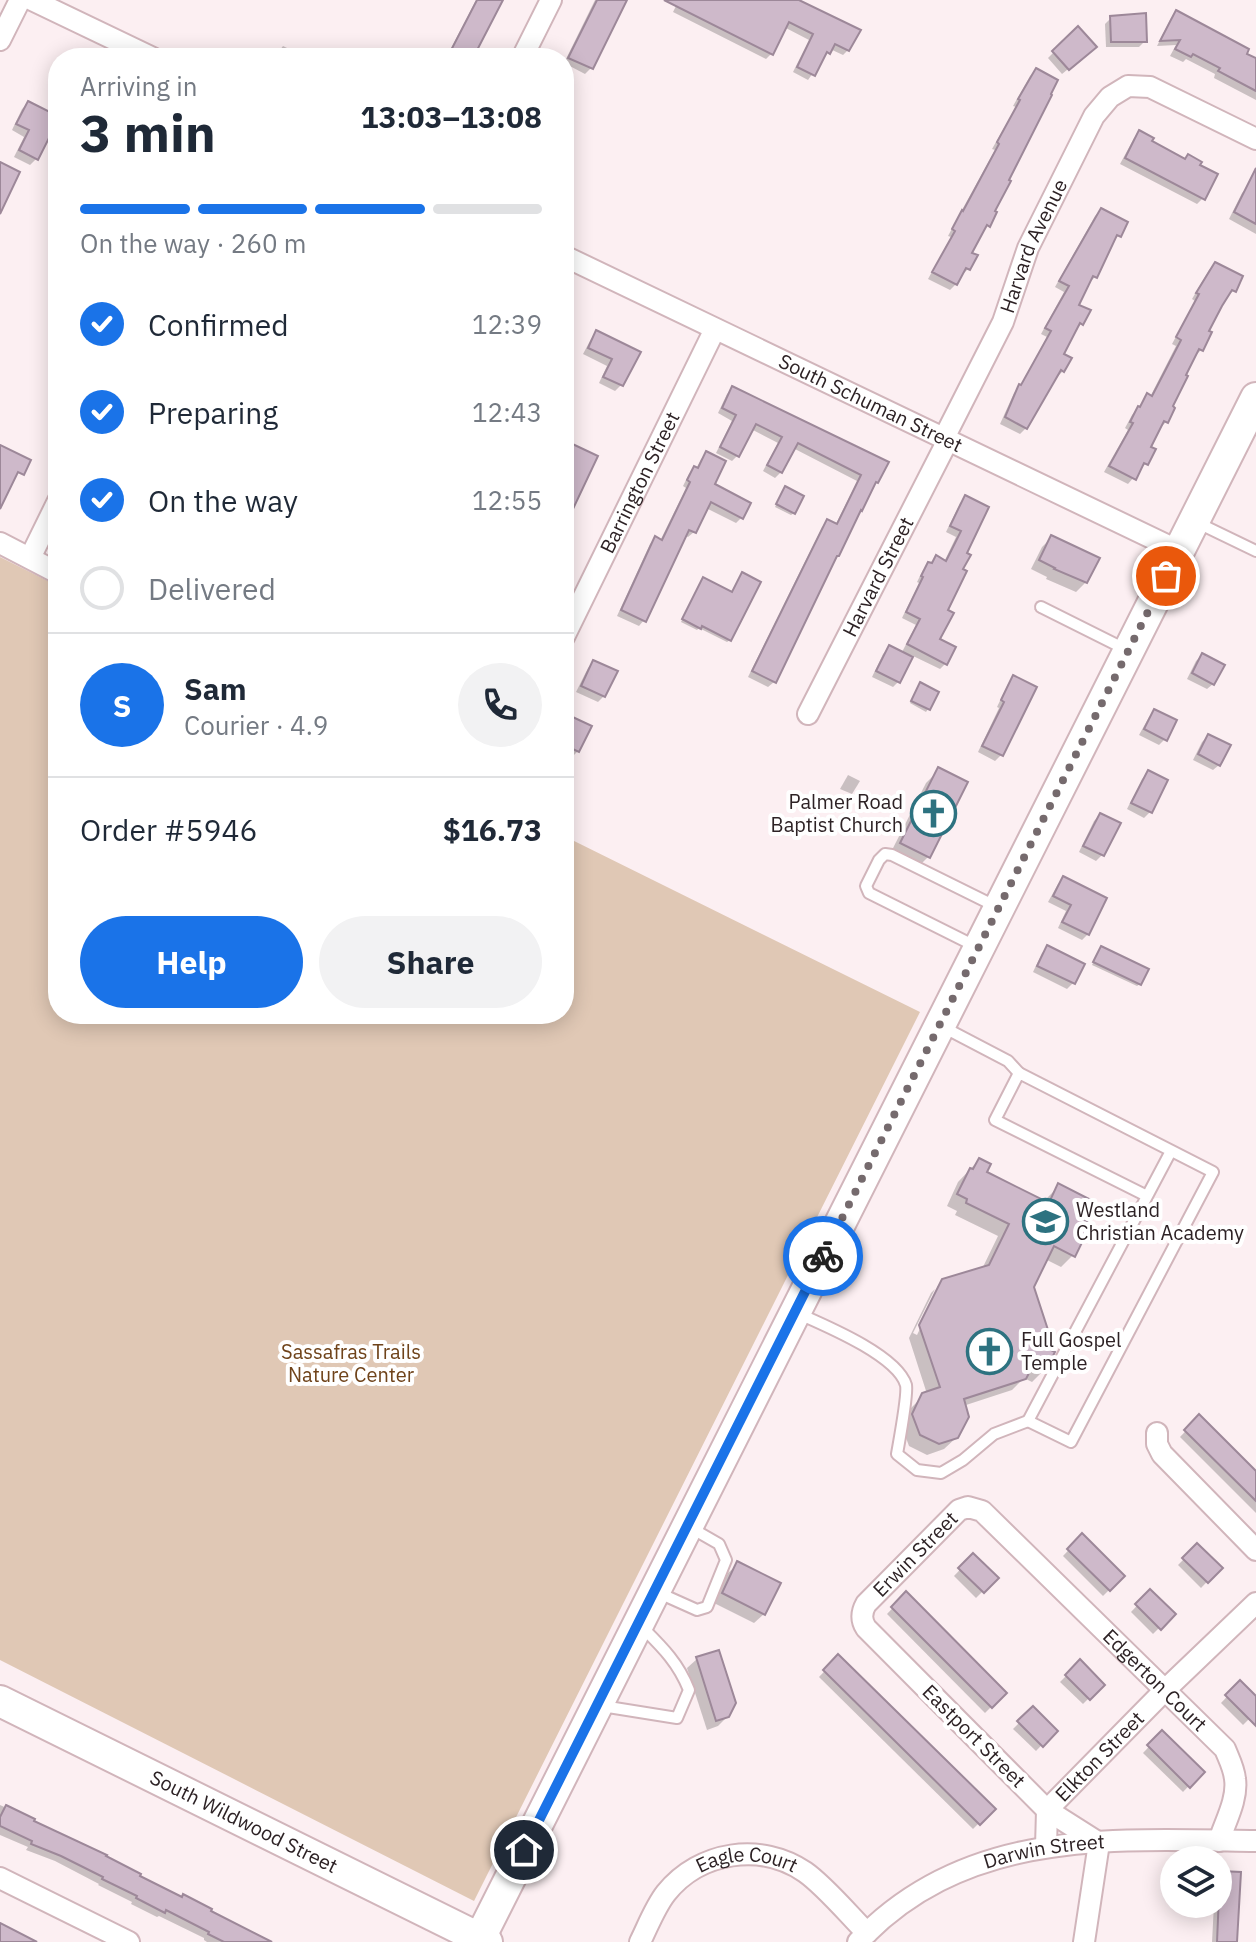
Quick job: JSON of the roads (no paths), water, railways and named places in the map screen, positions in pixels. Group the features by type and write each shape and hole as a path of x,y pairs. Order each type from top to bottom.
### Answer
{"street":[{"path":"0,40 20,0"},
{"path":"32,0 132,48"},
{"path":"527,48 551,0"},
{"name":"Harvard Avenue","path":"946,439 1003,322 1028,248 1094,116 1110,97 1128,86 1150,87 1256,139"},
{"name":"South Schuman Street","path":"574,261 1179,551"},
{"name":"Barrington Street","path":"574,617 715,329"},
{"path":"481,1941 596,1705 1256,398"},
{"name":"Harvard Street","path":"808,714 946,439"},
{"path":"30,558 48,521"},
{"path":"0,543 48,568"},
{"path":"1157,1433 1157,1444 1162,1454 1256,1550"},
{"name":"Erwin Street","path":"862,1616 866,1604 959,1510 968,1507 982,1511 1015,1543"},
{"name":"Edgerton Court","path":"1015,1543 1225,1749 1236,1780 1219,1841"},
{"name":"Elkton Street","path":"1047,1810 1256,1603"},
{"name":"Eastport Street","path":"862,1616 866,1628 1047,1810 1099,1843"},
{"name":"South Wildwood Street","path":"0,1701 481,1941"},
{"path":"1046,1847 1047,1810"},
{"name":"Darwin Street","path":"863,1937 905,1901 947,1877 996,1858 1046,1847 1143,1839 1256,1841"},
{"path":"1084,1942 1099,1843"},
{"name":"Eagle Court","path":"640,1942 665,1894 679,1880 720,1857 746,1854 776,1857 809,1874 863,1937"},
{"path":"0,1878 129,1942"}],"lane":[{"path":"1194,521 1256,551"},
{"path":"1041,607 1129,651"},
{"path":"978,948 869,893 866,886 879,860 885,854 892,855 999,908"},
{"path":"939,1026 1008,1061 1019,1073 1213,1172 1071,1442 1028,1421"},
{"path":"1019,1073 995,1120 1147,1196"},
{"path":"795,1312 879,1354 899,1374 906,1386 897,1454 917,1470 941,1473 963,1460 994,1434 1028,1421 1171,1151"},
{"path":"654,1590 697,1610 707,1607 726,1560 719,1544 687,1525"},
{"path":"596,1705 677,1718 689,1690 682,1672 638,1623"}],"place":[{"name":"Palmer Road Baptist Church","path":"934,813"},
{"name":"Westland Christian Academy","path":"1045,1222"},
{"name":"Full Gospel Temple","path":"990,1351"}],"park label":[{"name":"Sassafras Trails Nature Center","path":"351,1364"}]}
